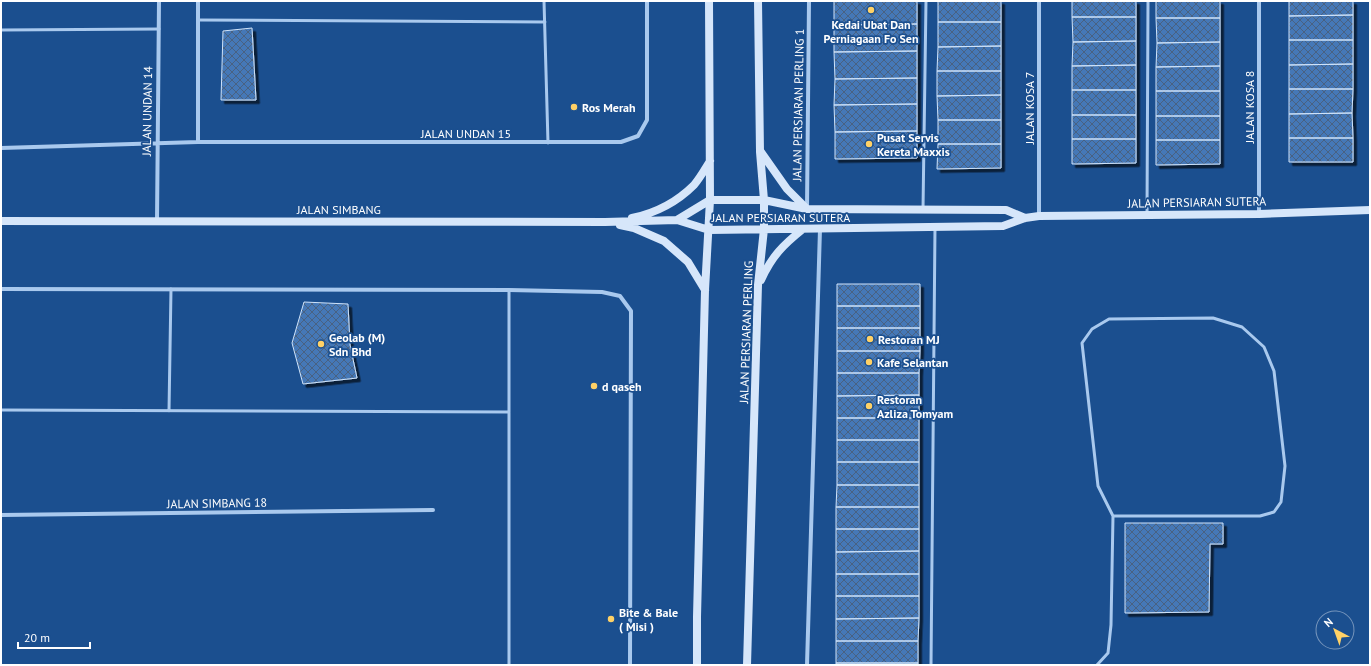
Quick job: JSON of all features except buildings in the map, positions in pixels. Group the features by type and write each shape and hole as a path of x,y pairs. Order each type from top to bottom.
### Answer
{"street":[{"name":"JALAN UNDAN 14","path":"157,221 159,1"},
{"path":"198,1 198,142"},
{"name":"JALAN UNDAN 15","path":"157,143 621,142 638,136 647,120 646,1"},
{"path":"697,665 705,290 710,200 709,1"},
{"name":"JALAN PERSIARAN PERLING","path":"747,665 758,285 764,229 764,200 760,152 758,1"},
{"name":"JALAN PERSIARAN PERLING 1","path":"807,209 809,1"},
{"name":"JALAN KOSA 7","path":"1039,216 1040,1"},
{"name":"JALAN KOSA 8","path":"1258,1 1259,214"},
{"path":"1,148 157,143"},
{"path":"760,152 788,189 807,209"},
{"path":"605,222 649,215 674,202 695,184 710,160"},
{"name":"JALAN PERSIARAN SUTERA","path":"677,220 710,200 764,200 807,209 1006,210 1025,218"},
{"name":"JALAN PERSIARAN SUTERA","path":"677,220 709,230 820,229 1003,226 1025,218 1039,216 1259,214 1370,210"},
{"name":"JALAN SIMBANG","path":"1,221 605,222 677,220"},
{"path":"605,222 634,228 664,241 688,262 705,290"},
{"path":"758,285 769,263 784,244 803,229"},
{"path":"807,665 820,229"},
{"path":"1,289 509,290 602,292 620,296 631,311 630,665"},
{"name":"JALAN SIMBANG 18","path":"1,515 433,510"}],"lane":[{"path":"544,1 548,143"},
{"path":"923,210 926,1"},
{"path":"1147,214 1148,1"},
{"path":"198,20 545,22"},
{"path":"1,30 158,29"},
{"path":"931,665 935,227"},
{"path":"169,411 171,289"},
{"path":"509,290 509,665"},
{"path":"1097,665 1108,653 1111,625 1113,516 1098,486 1082,343 1092,329 1109,319 1213,318 1242,327 1264,347 1274,371 1285,466 1281,502 1274,512 1260,516 1113,516"},
{"path":"1,410 509,412"}],"place":[{"name":"Kedai Ubat Dan Perniagaan Fo Sen","path":"871,10"},
{"name":"Ros Merah","path":"574,107"},
{"name":"Pusat Servis Kereta Maxxis","path":"869,144"},
{"name":"Restoran MJ","path":"870,339"},
{"name":"Geolab (M) Sdn Bhd","path":"321,344"},
{"name":"Kafe Selantan","path":"869,362"},
{"name":"d qaseh","path":"594,386"},
{"name":"Restoran Azliza Tomyam","path":"869,406"},
{"name":"Bite & Bale ( Misi )","path":"611,619"}]}
